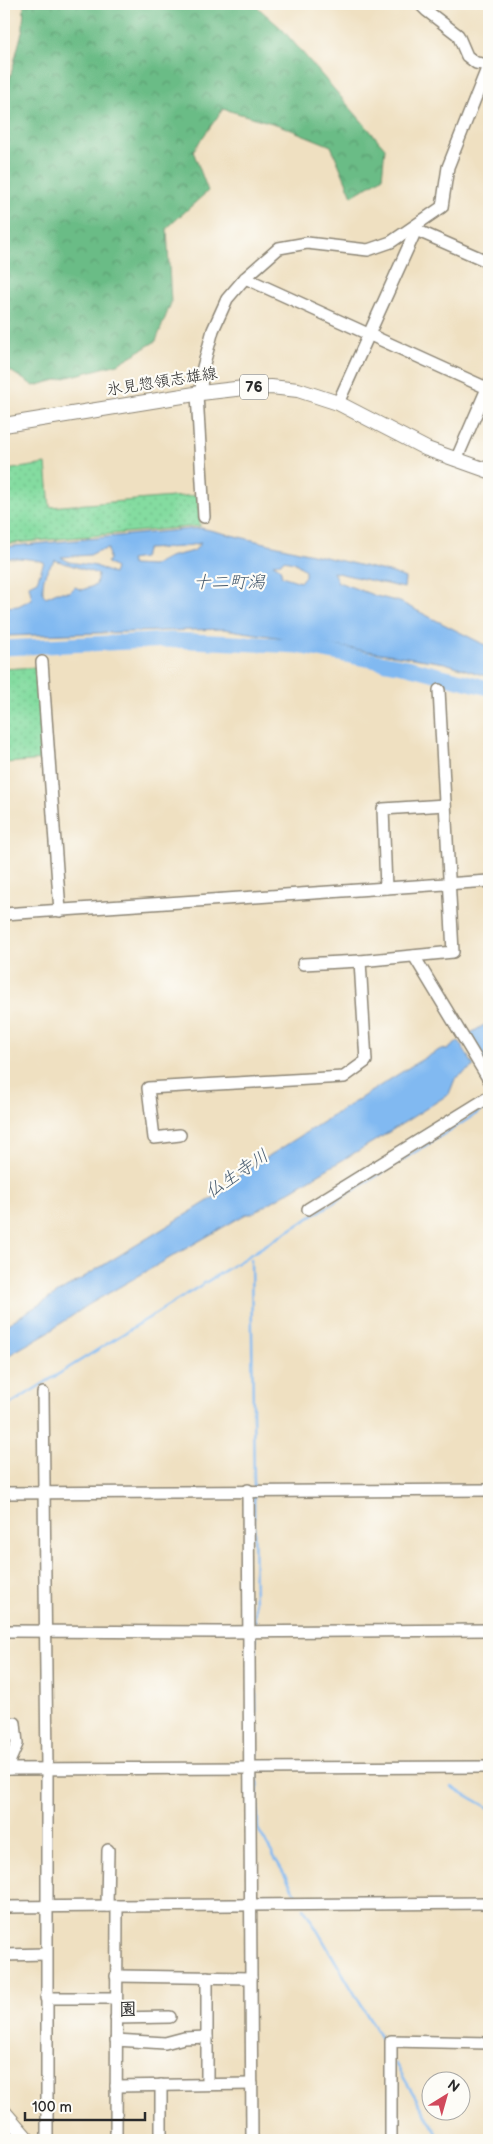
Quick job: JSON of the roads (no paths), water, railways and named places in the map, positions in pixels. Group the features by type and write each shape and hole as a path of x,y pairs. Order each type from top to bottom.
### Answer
{"main road":[{"name":"氷見惣領志雄線","path":"4,425 199,394 244,388 271,387 298,390 338,402 427,450 489,471"},
{"path":"4,2112 28,2140"}],"street":[{"path":"204,517 199,394 202,371 213,330 227,299 245,278 280,248 307,243 346,249 368,250 391,242 415,229 442,207 448,167 489,66 476,63 467,56 458,35 420,4"},
{"path":"415,229 489,262"},
{"path":"338,402 415,229"},
{"path":"245,278 489,387 456,460"},
{"path":"42,662 60,910"},
{"path":"303,964 360,961 453,952 439,690"},
{"path":"386,888 383,809 444,805"},
{"path":"4,914 489,881"},
{"path":"414,956 488,1079"},
{"path":"180,1135 154,1138 148,1088 344,1077 366,1061 360,961"},
{"path":"308,1209 489,1097"},
{"path":"43,1393 45,1493 44,1630 47,1768 47,2140"},
{"path":"248,1490 252,2140"},
{"path":"4,1493 489,1490"},
{"path":"4,1631 249,1632 489,1630"},
{"path":"15,1723 17,1744 7,1769 489,1766"},
{"path":"108,1850 116,1976 116,2140"},
{"path":"4,1907 489,1903"},
{"path":"4,1955 46,1954"},
{"path":"116,1976 251,1978"},
{"path":"207,1977 207,2084"},
{"path":"46,1998 116,1998"},
{"path":"116,2018 170,2017"},
{"path":"116,2040 165,2042 184,2038 207,2037"},
{"path":"391,2140 390,2041 489,2043"},
{"path":"116,2086 252,2084"},
{"path":"161,2085 161,2134"}],"water":[{"name":"十二町潟","path":"201,528 393,573 405,578 404,588 333,572 338,582 376,596 400,602 489,647 489,677 445,663 224,629 4,636 4,607 18,606 32,599 29,585 37,581 44,562 24,558 4,558 4,547","holes":["201,543 194,551 169,557 152,566 132,565 130,560 143,558 147,549 182,547","108,549 109,559 107,563 115,568 113,574 96,566 69,562 61,557 90,555","55,560 98,574 96,585 82,590 75,587 70,592 57,592 46,597 43,594 43,584","283,560 294,562 305,570 305,576 300,582 282,576 280,568 273,564 281,563"]},
{"path":"489,1022 489,1064 486,1067 466,1036"},
{"path":"459,1041 474,1066 455,1079 449,1094 378,1139 251,1214 246,1214 88,1305 50,1331 4,1358 4,1327 9,1323 231,1187 234,1178 416,1063 441,1049 447,1050"}],"waterway":[{"name":"十二町潟","path":"4,648 171,640 298,646 407,667 489,688"},
{"path":"4,1408 489,1106"},
{"path":"251,1259 254,1487"},
{"path":"254,1495 255,1627"},
{"path":"255,1635 257,1765"},
{"path":"257,1770 258,1829 300,1901"},
{"path":"452,1787 489,1808"},
{"path":"304,1908 386,2047"},
{"path":"395,2063 441,2140"}],"district":[{"name":"園","path":"128,2009"}],"water label":[{"name":"仏生寺川","path":"237,1174"}]}
